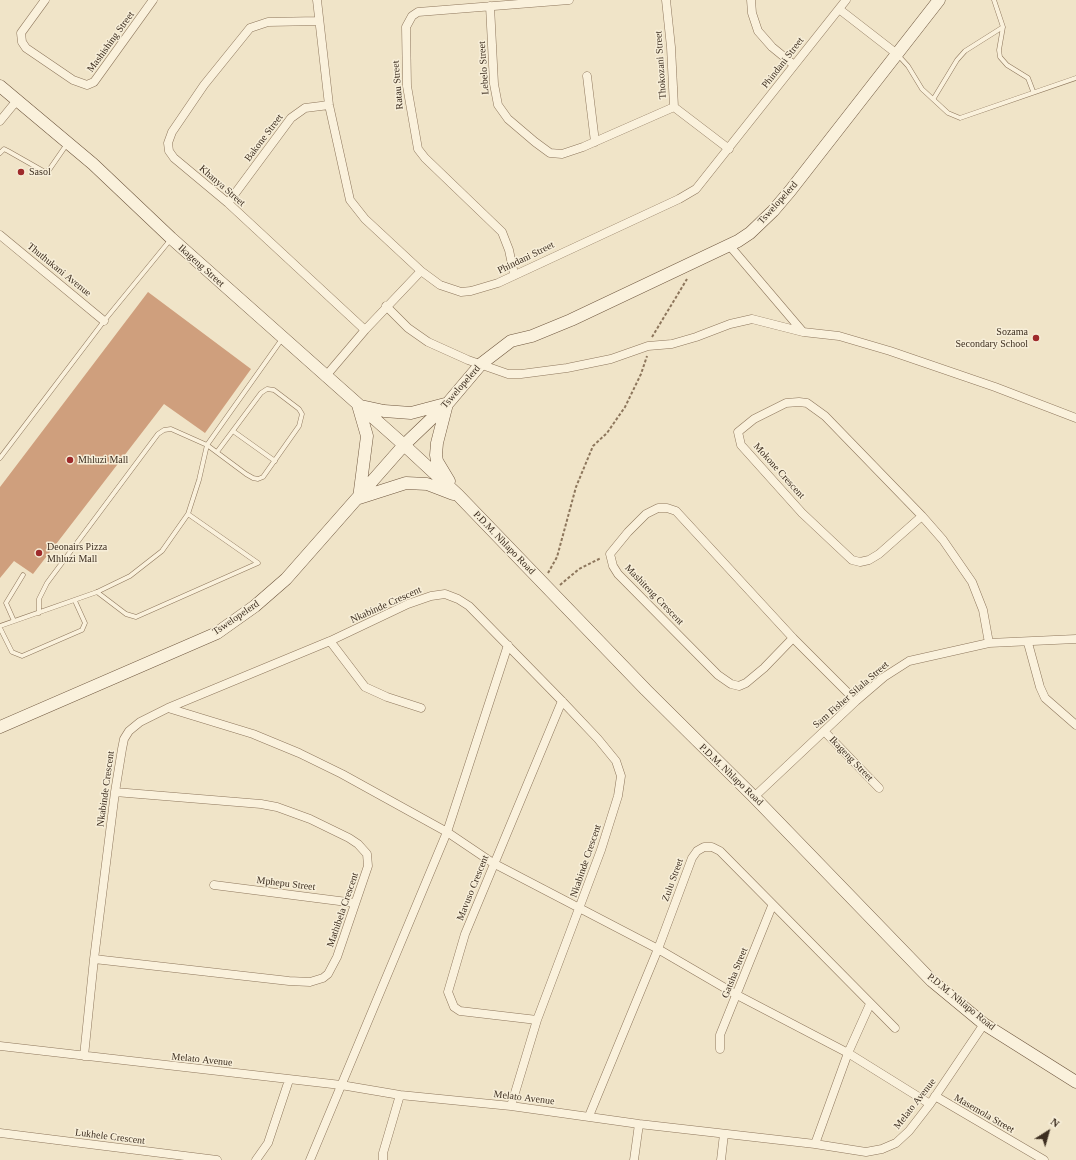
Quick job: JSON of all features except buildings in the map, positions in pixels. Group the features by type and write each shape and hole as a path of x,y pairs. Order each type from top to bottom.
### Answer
{"street":[{"name":"Mashishing Street","path":"45,0 21,34 22,42 26,48 73,80 87,85 94,82 153,0"},
{"name":"Phindani Street","path":"317,0 318,21 329,106 350,200 365,219 421,271 440,285 461,292 471,291 498,283 514,274 688,194 702,182 846,0"},
{"name":"Ratau Street","path":"514,274 509,250 502,232 420,153 415,139 407,86 406,35 409,21 415,14 569,0"},
{"name":"Thokozani Street","path":"666,0 671,47 674,107 729,148"},
{"path":"751,0 752,13 758,31 772,48 794,65"},
{"name":"Tswelopelerd","path":"0,726 217,633 256,606 286,579 359,498 404,445 448,403 481,364 511,341 532,336 571,320 729,245 750,233 773,211 939,0"},
{"name":"Lebelo Street","path":"490,6 494,84 498,105 501,111 535,142 550,153 562,154 595,142 674,107"},
{"path":"839,9 897,54"},
{"name":"Khanya Street","path":"318,21 268,22 256,24 250,28 204,85 172,132 168,143 170,154 228,204 365,330"},
{"path":"587,76 595,142"},
{"name":"Ikageng Street","path":"0,86 18,99 68,143 325,377 404,445"},
{"path":"0,121 18,99"},
{"name":"Bakone Street","path":"228,204 291,118 305,108 329,106"},
{"name":"Thuthukani Avenue","path":"0,235 63,285 104,321"},
{"path":"729,245 804,332"},
{"path":"325,377 386,306 421,271"},
{"path":"386,306 408,328 428,342 468,360 508,374 521,374 567,368 611,359 648,346 672,344 730,324 752,319 804,332 839,336 890,350 995,387 1076,418"},
{"path":"448,403 411,413 384,411 358,405 367,436 359,498 406,483 427,484 458,495"},
{"path":"448,403 437,443 436,455 442,472 458,495"},
{"name":"Mokone Crescent","path":"922,516 879,554 869,560 860,562 852,560 802,513 741,444 738,432 754,419 786,403 807,403 825,416 922,516 943,540 972,582 983,610 989,643"},
{"name":"P.D.M. Nhlapo Road","path":"404,445 458,495 646,690 754,797 932,981 984,1024 1076,1082"},
{"path":"610,554 628,532 646,514 658,508 667,508 676,511 793,638 856,701"},
{"name":"Mashiteng Crescent","path":"610,554 613,566 618,574 718,676 731,684 738,686 746,683 764,668 793,638"},
{"name":"Nkabinde Crescent","path":"84,1056 94,959 115,792 124,739 140,722 168,708 330,641 408,604 431,596 445,594 458,598 469,606 508,645 562,701 611,756 620,770 621,776 618,796 580,909 537,1020 511,1106"},
{"name":"Sam Fisher Silala Street","path":"754,797 856,701 884,677 909,661 989,643 1028,643 1076,639"},
{"path":"330,641 365,687 387,697 422,708"},
{"path":"1028,643 1040,687 1045,698 1076,725"},
{"path":"310,1160 447,832 508,645"},
{"name":"Mavuso Crescent","path":"537,1020 460,1010 454,1006 448,992 465,934 493,863 562,701"},
{"path":"168,708 245,732 299,753 392,801 447,832 493,863 658,949 737,995 848,1053 930,1104"},
{"name":"Ikageng Street","path":"824,731 878,788"},
{"name":"Mathibela Crescent","path":"94,959 310,982 323,978 332,969 368,866 367,854 358,844 349,838 310,819 277,807 261,804 115,792"},
{"name":"Zulu Street","path":"589,1116 658,949 692,858 697,852 704,848 712,847 720,851 772,906 895,1028"},
{"name":"Mphepu Street","path":"214,885 355,903"},
{"name":"Gatsha Street","path":"720,1049 720,1035 772,906"},
{"path":"815,1144 848,1053 870,1004"},
{"name":"Melato Avenue","path":"0,1046 341,1085 400,1095 511,1106 639,1124 815,1144 866,1152 882,1149 896,1143 909,1131 930,1104 984,1024"},
{"path":"256,1160 268,1143 289,1080"},
{"path":"383,1160 383,1153 400,1095"},
{"name":"Masemola Street","path":"935,1096 1044,1160"},
{"path":"634,1160 639,1124"},
{"name":"Lukhele Crescent","path":"0,1133 217,1160"},
{"path":"721,1160 724,1134"}],"lane":[{"path":"994,0 1003,27 999,50 1000,57 1007,65 1028,78 1033,91"},
{"path":"934,98 956,60 965,51 1003,27"},
{"path":"897,54 908,66 918,85 934,98 948,113 960,118 1033,91 1076,78"},
{"path":"0,153 4,149 8,150 46,172 68,143"},
{"path":"0,458 104,321 171,238"},
{"path":"75,601 84,623 82,630 22,656 12,652 0,627 97,592 130,576 153,560 162,551 188,514 199,480 207,445 282,338"},
{"path":"39,613 39,599 47,583 158,434 164,430 171,429 207,445 253,478 263,477 299,426 302,414 299,409 274,390 268,389 261,393 217,452"},
{"path":"233,430 275,461"},
{"path":"97,592 126,614 136,617 258,563 188,514"},
{"path":"14,621 6,604 22,575"}],"path":[{"path":"543,583 557,557 576,487 593,446 607,432 625,407 645,364 648,346 659,322 685,283 691,262"},
{"path":"551,591 579,569 610,554"}],"place":[{"name":"Sasol","path":"21,172"},
{"name":"Sozama Secondary School","path":"1036,338"},
{"name":"Mhluzi Mall","path":"70,460"},
{"name":"Deonairs Pizza Mhluzi Mall","path":"39,553"}]}
